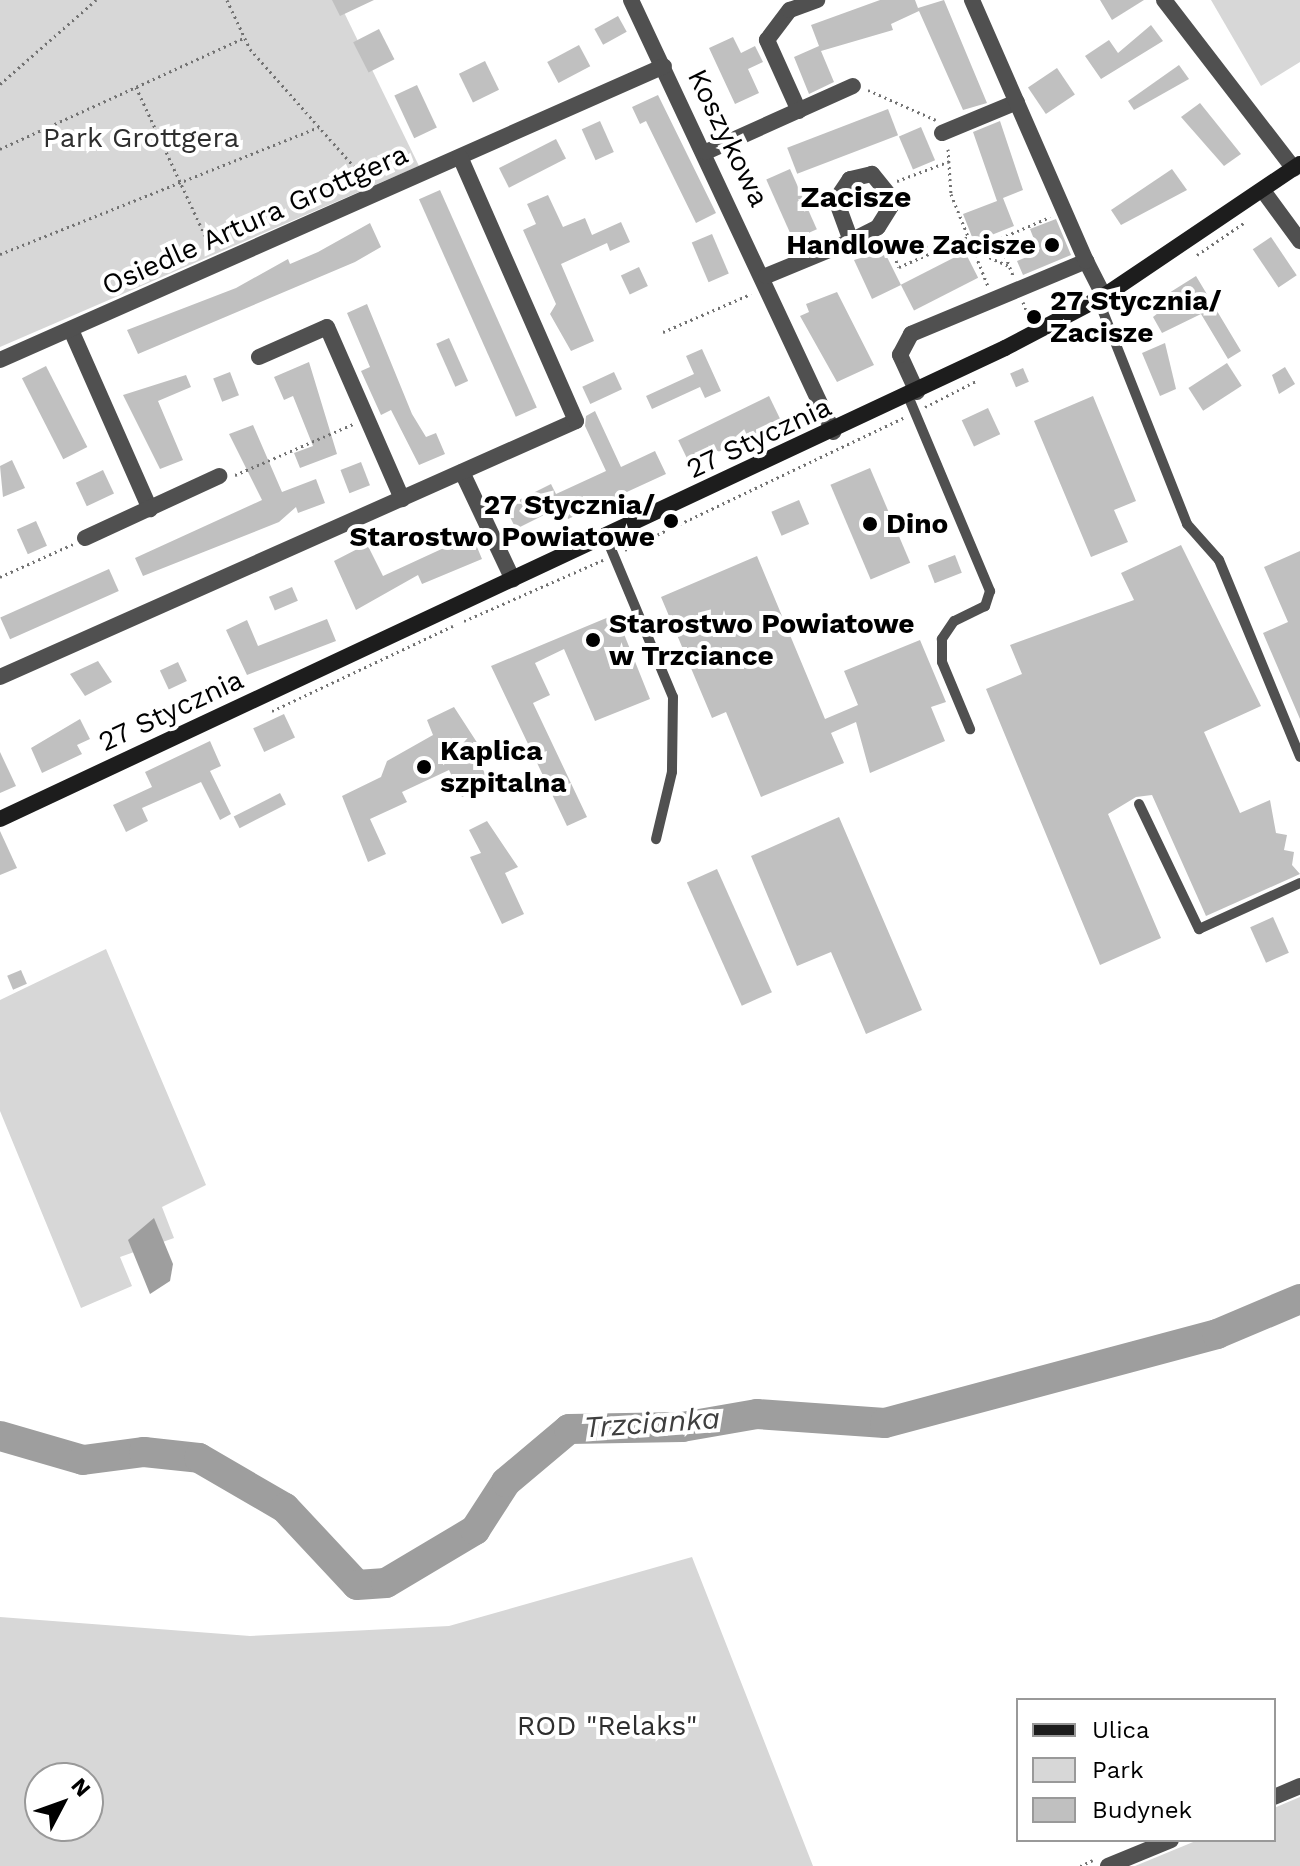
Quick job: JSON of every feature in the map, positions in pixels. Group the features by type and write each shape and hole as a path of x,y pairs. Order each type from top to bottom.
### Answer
{"main road":[{"name":"27 Stycznia","path":"0,819 912,394 1101,297 1264,192 1297,167"}],"street":[{"name":"Koszykowa","path":"631,0 768,281 833,432"},
{"path":"799,111 767,40 790,10 817,0"},
{"path":"972,0 1101,297"},
{"path":"1164,0 1297,167"},
{"name":"Osiedle Artura Grottgera","path":"0,360 664,66"},
{"path":"706,152 853,86"},
{"path":"942,133 1017,102"},
{"path":"0,677 576,421 460,157"},
{"path":"768,281 851,241 878,227 892,213 889,187 872,174 842,189 839,215 851,241"},
{"path":"1264,192 1300,241"},
{"path":"912,394 901,343 993,299 1086,261"},
{"path":"259,357 327,327 402,499"},
{"path":"71,330 150,509"},
{"path":"462,472 513,580"},
{"path":"85,538 219,476"},
{"path":"1276,1796 1300,1786"},
{"path":"1108,1866 1166,1842"}],"lane":[{"path":"1101,297 1187,524 1219,560 1300,757"},
{"path":"912,394 990,591 985,606 954,621 942,639 942,662 970,729"},
{"path":"606,537 673,697 672,772 656,839"},
{"path":"1139,804 1199,929 1300,883"}],"path":[{"path":"0,84 96,0"},
{"path":"227,0 244,38 378,193"},
{"path":"0,149 244,38"},
{"path":"853,86 934,114 950,161 951,194 993,299"},
{"path":"136,87 218,264"},
{"path":"0,254 319,127"},
{"path":"889,187 950,161"},
{"path":"973,250 1064,211"},
{"path":"878,227 899,267 968,237"},
{"path":"876,247 888,242 973,250 1009,266"},
{"path":"663,332 768,281"},
{"path":"219,476 366,418"},
{"path":"0,577 85,538"}],"green space":[{"name":"Park Grottgera","path":"0,0 338,0 419,166 0,347"},
{"path":"1211,0 1300,0 1300,62 1261,86"},
{"path":"106,949 206,1185 162,1207 174,1238 120,1257 132,1286 81,1308 0,1111 0,1000"},
{"name":"ROD \"Relaks\"","path":"692,1557 813,1866 0,1866 0,1617 250,1636 449,1626"},
{"path":"1300,1797 1300,1866 1135,1866 1193,1842 1276,1842 1276,1807"}],"shaded area":[{"path":"154,1218 173,1264 170,1281 150,1294 128,1240"}],"building":[{"path":"332,0 374,0 340,16"},
{"path":"880,0 915,0 918,8 944,0 987,103 963,110 919,11 891,24 893,30 821,51 834,82 809,94 794,57 819,46 811,25"},
{"path":"1100,0 1144,0 1112,20"},
{"path":"618,16 627,32 603,45 594,29"},
{"path":"1151,25 1163,41 1101,79 1085,56 1109,40 1118,53"},
{"path":"379,29 394,59 369,72 353,42"},
{"path":"733,37 741,53 755,46 763,62 748,69 759,93 735,104 709,48"},
{"path":"579,45 590,66 558,83 547,62"},
{"path":"485,61 499,90 473,102 459,74"},
{"path":"1179,65 1189,79 1134,110 1128,101"},
{"path":"1057,68 1075,95 1046,114 1028,88"},
{"path":"417,85 437,128 414,138 394,96"},
{"path":"658,95 716,213 696,223 646,121 640,124 632,107"},
{"path":"1200,103 1241,154 1224,166 1181,117"},
{"path":"888,109 898,135 797,174 787,148"},
{"path":"600,121 614,152 596,160 582,129"},
{"path":"1000,121 1023,190 1003,198 1014,226 974,242 963,214 997,201 973,132"},
{"path":"921,127 935,160 913,170 899,136"},
{"path":"556,139 566,159 509,188 499,168"},
{"path":"790,169 817,229 793,240 766,180"},
{"path":"1172,169 1187,190 1121,225 1111,210"},
{"path":"440,190 537,407 516,417 419,199"},
{"path":"548,195 563,227 585,218 592,235 621,222 630,242 610,251 607,243 561,264 594,341 571,351 550,314 556,304 523,230 536,224 527,204"},
{"name":"Handlowe Zacisze","path":"1056,219 1071,255 1023,275 1017,261 1039,252 1030,229"},
{"path":"370,223 381,247 355,262 138,354 127,330 236,288 288,259 290,264 318,252"},
{"path":"712,234 729,274 709,282 692,243"},
{"path":"1271,237 1297,275 1278,287 1253,249"},
{"path":"884,251 901,285 872,299 854,260"},
{"path":"965,252 978,278 914,311 901,285"},
{"path":"639,267 648,286 630,294 621,275"},
{"path":"1196,276 1241,351 1228,359 1201,314 1162,333 1153,317 1158,313 1153,303"},
{"path":"837,292 874,365 837,382 800,316 809,312 806,304"},
{"path":"367,304 412,414 426,437 436,433 445,454 419,465 391,410 381,415 361,371 370,367 347,313"},
{"path":"449,338 468,381 455,387 436,344"},
{"path":"1165,343 1176,389 1160,396 1142,353"},
{"path":"702,349 721,391 705,398 700,387 652,409 646,396 694,374 686,356"},
{"path":"309,362 337,454 300,468 294,453 313,446 293,396 284,400 274,377"},
{"path":"1227,363 1242,386 1203,411 1188,388"},
{"path":"46,366 87,447 63,459 22,378"},
{"path":"1285,367 1295,384 1279,394 1272,375"},
{"path":"1023,368 1029,382 1016,387 1010,373"},
{"path":"230,372 239,395 222,402 213,378"},
{"path":"614,372 622,389 590,404 582,387"},
{"path":"186,375 191,387 158,401 183,460 160,469 123,395"},
{"path":"769,396 781,421 690,465 678,440"},
{"path":"1093,396 1136,501 1114,510 1128,542 1091,557 1034,421"},
{"path":"988,408 1000,434 974,447 962,420"},
{"path":"595,411 621,467 655,451 666,474 568,519 562,506 516,529 505,507 551,484 556,494 606,471 585,426 586,416"},
{"path":"253,425 282,492 316,479 325,503 298,513 296,507 279,522 143,576 135,558 262,500 229,434"},
{"path":"12,460 25,488 3,497 0,466"},
{"path":"361,462 370,485 349,493 340,470"},
{"name":"Dino","path":"870,468 910,563 871,580 830,485"},
{"path":"103,470 114,494 87,506 76,483"},
{"path":"799,500 809,524 782,536 771,512"},
{"path":"36,521 47,546 28,554 17,530"},
{"path":"472,535 482,559 422,584 418,575 356,610 334,561 367,544 383,576"},
{"path":"1181,545 1261,706 1204,732 1240,813 1270,800 1276,833 1287,835 1284,850 1294,852 1292,865 1300,874 1206,916 1152,795 1136,797 1108,814 1161,938 1100,965 986,689 1022,674 1010,645 1134,600 1121,573"},
{"path":"1300,551 1300,719 1263,633 1288,622 1264,567"},
{"path":"955,555 962,573 935,583 928,565"},
{"path":"757,556 825,719 858,705 844,671 920,640 946,702 931,707 945,741 870,773 856,722 831,733 844,763 761,797 726,712 712,718 661,597"},
{"path":"109,569 119,591 10,639 0,617"},
{"path":"292,587 298,601 275,611 269,597"},
{"path":"616,614 650,699 595,721 564,649 535,663 550,695 533,703 587,817 567,826 491,666"},
{"path":"327,619 336,641 247,675 226,630 247,620 258,646"},
{"path":"98,661 112,682 85,696 70,674"},
{"path":"178,662 187,681 169,689 160,670"},
{"path":"454,707 478,744 472,747 490,784 462,797 449,770 402,792 407,802 370,819 386,854 368,862 342,796 381,777 387,761 433,735 427,720"},
{"path":"284,714 295,738 264,752 253,728"},
{"path":"80,719 90,739 77,745 82,754 42,773 31,748"},
{"path":"210,741 221,766 210,771 231,814 220,820 201,782 142,808 148,821 126,832 113,805 152,787 145,772"},
{"path":"0,752 16,786 0,793"},
{"path":"280,793 286,805 240,828 234,817"},
{"path":"839,817 922,1010 866,1034 831,952 797,966 751,856"},
{"path":"487,821 518,867 505,873 524,914 502,924 470,857 481,853 469,830"},
{"path":"0,831 17,868 0,875"},
{"path":"717,869 772,992 742,1006 687,882"},
{"path":"1273,917 1289,953 1266,963 1250,927"},
{"path":"21,970 27,984 13,990 7,976"}],"waterway":[{"name":"Trzcianka","path":"0,1436 83,1460 144,1452 199,1458 285,1508 357,1585 386,1583 475,1530 506,1482 569,1429 682,1427 757,1414 885,1423 1217,1334 1300,1299"}],"place":[{"name":"Handlowe Zacisze","path":"1052,245"},
{"name":"27 Stycznia/ Zacisze","path":"1034,317"},
{"name":"27 Stycznia/ Starostwo Powiatowe","path":"671,521"},
{"name":"Dino","path":"870,524"},
{"name":"Starostwo Powiatowe w Trzciance","path":"593,640"},
{"name":"Kaplica szpitalna","path":"424,767"}],"district":[{"name":"Zacisze","path":"856,197"}]}
